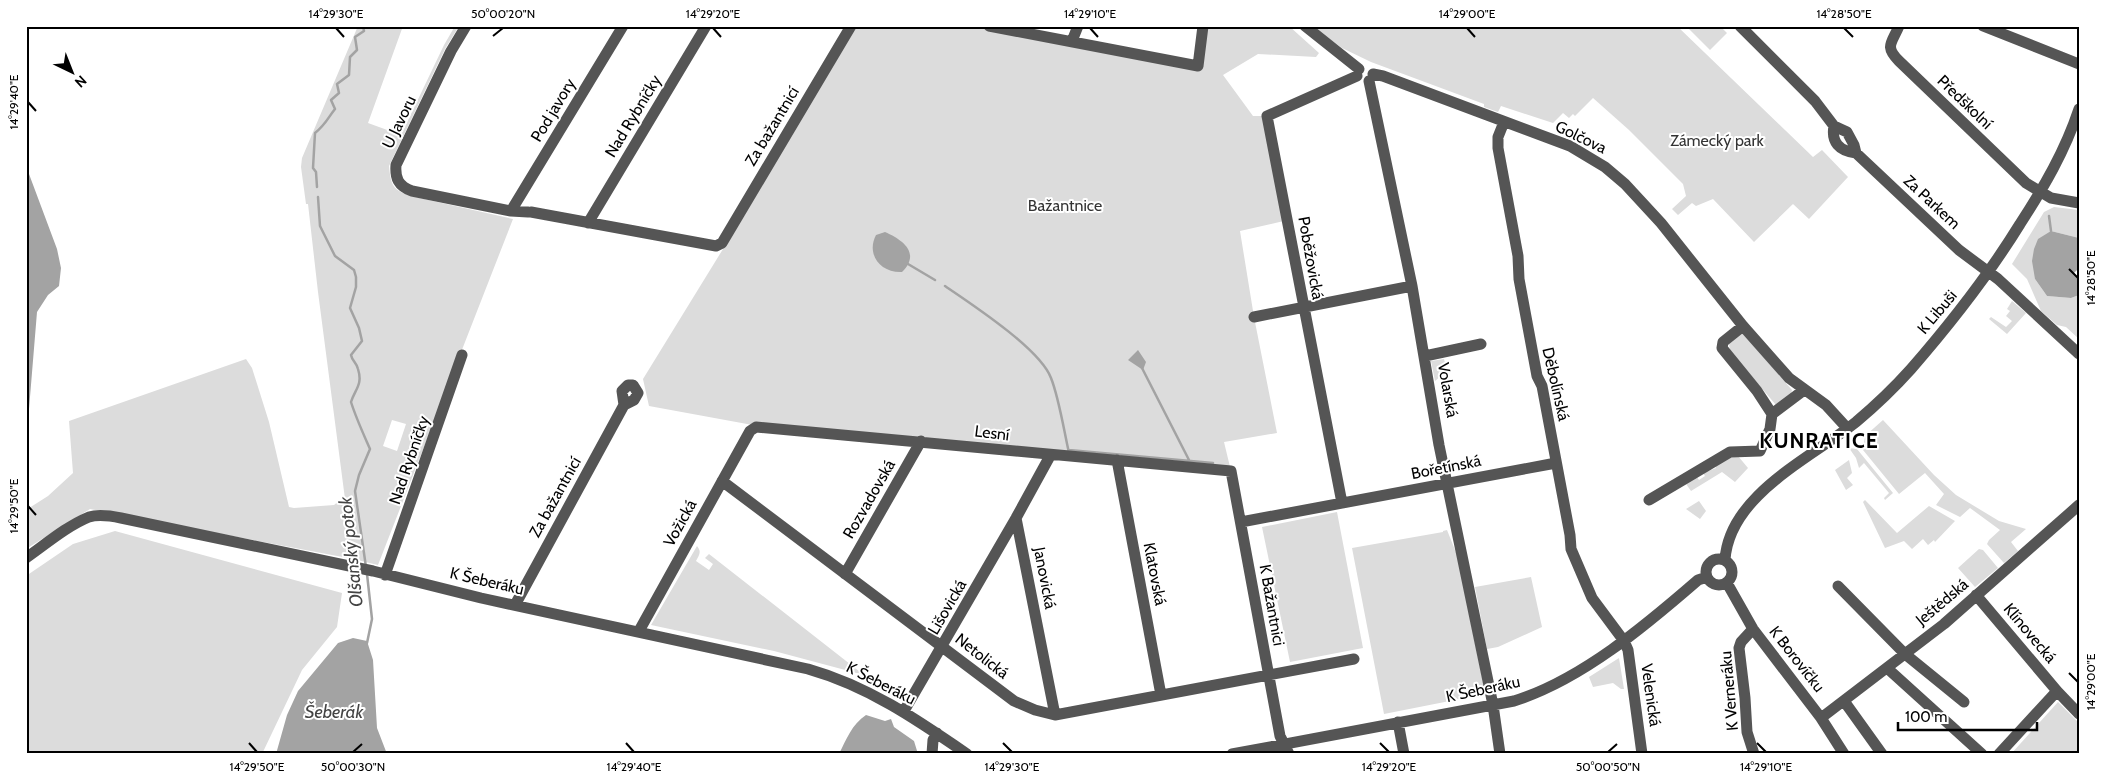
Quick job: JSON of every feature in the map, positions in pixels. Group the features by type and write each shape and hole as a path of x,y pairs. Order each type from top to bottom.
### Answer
{"street":[{"name":"U Javoru","path":"466,26 451,51 396,165 395,176 401,186 412,191 511,211"},
{"name":"Pod javory","path":"511,211 623,26"},
{"name":"Nad Rybníčky","path":"588,223 706,26"},
{"name":"Za bažantnicí","path":"588,223 716,246 722,243 851,26"},
{"path":"989,26 1198,66 1203,26"},
{"path":"1072,41 1078,26"},
{"path":"1305,26 1358,72"},
{"name":"Za Parkem","path":"1740,26 1815,101 1834,126 1832,135 1842,150 1856,153 1959,250 1994,276 2079,354"},
{"name":"Předškolní","path":"1899,26 1890,47 1892,54 2026,183 2040,193 2058,200 2079,203"},
{"path":"1983,26 2079,64"},
{"name":"Golčova","path":"1358,72 1361,81 1371,78 1504,122 1570,146 1605,167 1661,223 1704,274 1743,326 1789,378 1804,390"},
{"name":"Poběžovická","path":"1342,503 1267,116 1358,72"},
{"name":"Volarská","path":"1371,78 1426,356 1440,445 1493,704 1500,754"},
{"name":"K Libuši","path":"1724,560 1730,534 1741,516 1765,489 1843,424 1868,411 1910,370 1994,276 2064,149 2079,110"},
{"name":"Děbolínská","path":"1504,122 1498,137 1498,148 1518,256 1520,289 1536,376 1542,386 1570,535 1571,550 1593,600 1624,641"},
{"path":"511,211 529,212 588,223"},
{"path":"1254,317 1412,286"},
{"path":"1649,500 1730,452 1760,451 1770,429 1772,414 1757,391 1722,348 1723,342 1743,326"},
{"path":"1426,356 1481,344"},
{"name":"Nad Rybníčky","path":"385,574 462,355"},
{"path":"1772,414 1804,390 1826,405 1843,424"},
{"name":"Za bažantnicí","path":"515,604 624,405"},
{"name":"Lesní","path":"750,431 756,427 921,441 1050,456 1117,460 1232,471"},
{"name":"Vožická","path":"639,631 750,431"},
{"name":"Rozvadovská","path":"845,574 921,441"},
{"path":"1016,518 1050,456"},
{"name":"Klatovská","path":"1117,460 1161,695"},
{"name":"Bořetínská","path":"1241,522 1556,462"},
{"name":"K Bažantnici","path":"1232,471 1280,736 1286,749"},
{"name":"Netolická","path":"722,480 1014,701 1034,710 1055,715 1354,659"},
{"name":"Ještědská","path":"1821,718 1944,624 2079,505"},
{"name":"K Šeberáku","path":"26,558 68,529 91,517 106,516 369,570 824,673 859,687 904,711 967,754"},
{"name":"Lišovická","path":"904,711 1016,518"},
{"name":"Janovická","path":"1016,518 1055,715"},
{"path":"1718,559 1724,560 1730,564 1731,577 1727,583 1721,585 1714,584 1707,578 1706,570 1709,564 1718,559"},
{"name":"K Šeberáku","path":"1232,754 1286,749 1398,722 1533,695 1624,641 1651,621 1698,580 1707,578"},
{"name":"K Borovíčku","path":"1727,583 1753,629 1821,718 1844,754"},
{"path":"1838,586 1905,654 1964,702"},
{"name":"Klínovecká","path":"1976,595 2057,691 2078,713"},
{"name":"K Verneráku","path":"1753,629 1741,642 1739,648 1747,732 1754,754"},
{"name":"Velenická","path":"1624,641 1628,650 1642,754"},
{"path":"1886,668 1982,754"},
{"path":"1999,754 2057,691"},
{"path":"1844,701 1882,754"},
{"path":"1398,722 1404,754"},
{"path":"932,754 933,740 937,733"}],"green space":[{"path":"358,26 403,26 368,123 401,135 444,45 455,26 459,26 445,49 389,166 391,179 395,188 408,195 513,219 378,565 90,509 26,549 26,510 48,496 73,473 69,421 246,359 252,368 269,422 289,507 334,505 340,500 345,499 308,204 306,204 301,167 302,158","holes":["392,420 406,424 397,451 383,446"]},
{"name":"Bažantnice","path":"851,26 989,26 1201,66 1208,26 1289,26 1319,53 1316,57 1258,54 1223,75 1253,116 1267,116 1288,220 1240,231 1254,317 1277,433 1224,442 1231,471 758,426 649,406 643,379 723,249 722,243"},
{"name":"Zámecký park","path":"1312,26 1677,26 1813,157 1822,150 1848,177 1809,219 1793,204 1754,242 1713,199 1696,206 1692,203 1678,215 1672,209 1686,196 1683,184 1629,130 1593,98 1575,116 1573,114 1569,118 1563,113 1553,123 1501,106 1498,112 1484,107 1484,104 1371,62 1342,48"},
{"path":"1686,26 1720,26 1727,33 1710,50"},
{"path":"2054,207 2079,210 2079,238 2051,231 2035,279 2047,296 2071,298 2079,295 2079,339 2066,327 2057,325 2041,311 2027,279 2012,264 2044,212"},
{"path":"2012,301 2026,313 2007,334 1989,319 1991,317 2006,327 2012,321 2006,316 2010,311 2007,309"},
{"path":"1741,333 1744,334 1792,390 1791,394 1776,405 1730,351 1729,344"},
{"path":"1444,359 1447,371 1435,381 1431,361"},
{"path":"1883,420 1934,475 1956,495 1999,521 2026,529 2011,542 2018,551 2004,563 1987,544 2000,530 1970,508 1960,517 1936,505 1944,494 1925,473 1899,494 1863,450 1865,436"},
{"path":"1849,448 1857,449 1893,493 1885,500 1884,498 1889,493 1864,463 1859,468 1856,458"},
{"path":"1738,456 1748,468 1735,482 1722,472 1691,491 1684,481 1695,474 1699,480 1705,476 1703,473 1716,468 1714,463 1727,457"},
{"path":"1849,460 1852,473 1847,478 1853,485 1846,490 1835,470"},
{"path":"1865,500 1897,533 1929,506 1955,521 1935,542 1934,540 1928,545 1923,539 1912,549 1904,541 1885,548 1863,502"},
{"path":"1699,501 1706,511 1700,519 1686,509"},
{"path":"1337,512 1363,648 1290,662 1262,527"},
{"path":"1447,530 1457,555 1485,692 1476,698 1475,696 1384,714 1352,548"},
{"path":"115,531 342,593 337,627 302,670 262,754 26,754 26,576 73,544"},
{"path":"697,546 700,552 696,561 709,570 713,564 705,558 709,554 864,675 774,651 651,625"},
{"path":"1979,549 1983,550 1998,568 1975,587 1958,568"},
{"path":"1531,577 1542,627 1498,647 1487,649 1475,587"},
{"path":"1619,658 1624,689 1613,683 1593,687 1589,677"},
{"path":"2058,702 2079,723 2079,754 2011,754"}],"water":[{"path":"26,173 29,174 57,249 61,268 59,286 48,295 37,312 29,409 26,424"},
{"path":"2051,231 2079,238 2079,268 2074,273 2077,276 2079,275 2079,295 2071,298 2047,296 2035,279 2032,261 2034,249 2038,239"},
{"path":"885,232 903,243 910,253 910,259 902,272 881,266 874,255 873,242 876,235"},
{"path":"1138,350 1146,362 1143,370 1128,360"},
{"name":"Šeberák","path":"353,638 367,641 373,660 377,728 387,754 276,754 287,715 298,691 338,643"},
{"path":"866,715 885,721 891,719 894,727 914,741 918,754 839,754 853,728"}],"waterway":[{"path":"317,187 316,172 313,168 315,133 335,109 331,100 339,93 337,84 349,75 350,57 357,50 355,37 364,31 363,26"},
{"name":"Olšanský potok","path":"318,197 320,226 335,256 354,270 356,277 356,287 350,308 359,328 362,341 351,355 360,379 351,402 370,449 359,475 355,491 366,567"},
{"path":"2049,216 2051,231"},
{"path":"908,264 935,280"},
{"path":"945,286 1004,328 1034,354 1044,366 1051,378 1056,395 1069,453"},
{"path":"1142,368 1189,460"},
{"path":"1069,450 1213,463"},
{"name":"Olšanský potok","path":"367,574 372,619 367,643"}],"district":[{"name":"KUNRATICE","path":"1819,440"}]}
